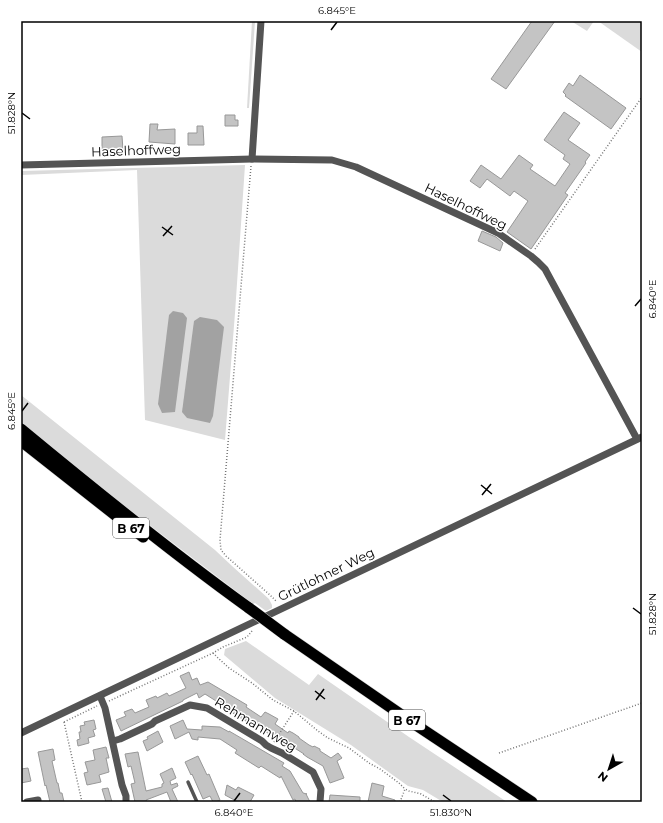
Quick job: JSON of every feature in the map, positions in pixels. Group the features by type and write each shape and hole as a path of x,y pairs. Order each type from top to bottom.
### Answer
{"highway":[{"path":"21,429 80,478"},
{"name":"B 67","path":"21,433 190,564 246,611"},
{"name":"B 67","path":"21,441 190,573 281,636 365,699 442,752 519,802"},
{"name":"B 67","path":"281,636 532,802"}],"street":[{"path":"252,159 261,21"},
{"name":"Haselhoffweg","path":"21,165 252,159 332,160 356,167 498,233 538,262 545,269 640,438"},
{"name":"Grütlohner Weg","path":"21,733 640,438"},
{"path":"100,696 105,708 122,785 126,796 126,802"},
{"name":"Rehmannweg","path":"113,741 190,705 207,708 262,741 270,748 312,772 321,789 320,802"},
{"path":"27,802 38,800 38,802"}],"lane":[{"path":"188,782 197,802"}],"path":[{"path":"531,256 642,97"},
{"path":"252,159 220,540 221,550 226,556 270,595 282,608"},
{"path":"64,722 247,637 252,632 249,625"},
{"path":"213,653 228,668 252,683 273,700 294,712 323,735 349,748 369,763 380,769 405,789 421,794 436,802"},
{"path":"499,753 642,703"},
{"path":"270,748 294,712"},
{"path":"61,714 82,802"},
{"path":"400,802 405,789"}],"shaded area":[{"path":"252,21 255,21 249,108 247,108"},
{"path":"571,21 594,21 587,31"},
{"path":"598,21 642,21 642,52"},
{"path":"245,165 225,440 145,420 137,170 21,175 21,171"},
{"path":"173,311 183,313 187,318 175,412 162,413 158,404 169,315"},
{"path":"200,317 217,320 224,327 213,416 210,423 187,418 182,412 194,321"},
{"path":"21,395 215,550 269,599 272,608 266,611 255,603 253,604 81,473 21,425"},
{"path":"246,641 309,685 318,674 507,802 443,802 423,790 408,786 351,745 275,698 224,655 225,649"}],"building":[{"path":"532,21 555,21 506,89 491,79"},
{"path":"580,75 626,108 611,129 565,96 566,95 563,92 569,83 573,86"},
{"path":"564,112 580,123 568,140 590,155 565,193 568,195 531,249 507,232 528,201 514,191 510,196 487,179 480,188 470,181 481,165 501,179 519,155 533,165 530,169 555,186 570,164 563,159 565,155 544,140"},
{"path":"225,115 235,115 235,120 238,120 238,126 225,126"},
{"path":"150,124 158,124 157,130 175,129 175,144 149,142"},
{"path":"197,126 203,126 204,145 188,145 188,133 197,133"},
{"path":"122,136 123,150 102,150 102,137"},
{"path":"482,231 496,237 503,243 500,251 478,241"},
{"path":"189,672 192,680 197,678 200,685 208,682 247,705 246,707 261,717 265,712 278,719 275,724 288,733 289,731 293,733 309,745 320,749 320,751 331,758 338,753 342,758 337,761 344,778 330,783 323,766 293,747 292,750 285,746 282,742 266,732 267,730 251,720 249,723 205,694 199,698 197,693 121,731 116,720 126,716 124,712 132,709 135,713 149,707 146,700 156,696 157,698 167,693 169,696 186,688 180,676"},
{"path":"94,720 96,729 93,730 95,736 88,738 89,743 78,746 77,740 80,739 79,732 81,732 80,726 85,725 84,722"},
{"path":"183,720 187,729 202,730 202,726 220,727 284,763 282,766 290,771 303,793 307,794 310,802 296,802 295,799 293,800 281,776 280,778 261,766 259,768 235,753 237,750 220,739 198,737 198,740 192,739 189,732 175,739 170,726"},
{"path":"158,731 163,742 147,751 143,741"},
{"path":"106,747 109,758 106,758 109,772 99,775 101,782 87,785 84,773 88,772 85,762 95,760 93,750"},
{"path":"53,749 55,760 52,761 57,783 60,793 62,793 64,802 50,802 46,785 45,786 38,752"},
{"path":"138,752 146,791 162,787 162,784 164,783 160,774 172,768 176,778 170,781 171,785 177,783 178,786 172,789 178,802 171,802 167,792 146,800 147,802 135,802 131,784 135,783 131,766 128,767 125,754"},
{"path":"198,756 207,775 209,774 220,800 216,802 213,802 210,796 203,799 185,762"},
{"path":"28,768 31,781 21,783 21,769"},
{"path":"372,783 384,786 382,796 395,800 395,802 368,802"},
{"path":"227,785 236,790 238,787 254,795 250,802 238,802 225,795"},
{"path":"108,788 112,802 106,802 102,789"},
{"path":"330,795 360,797 360,802 329,802"}]}
